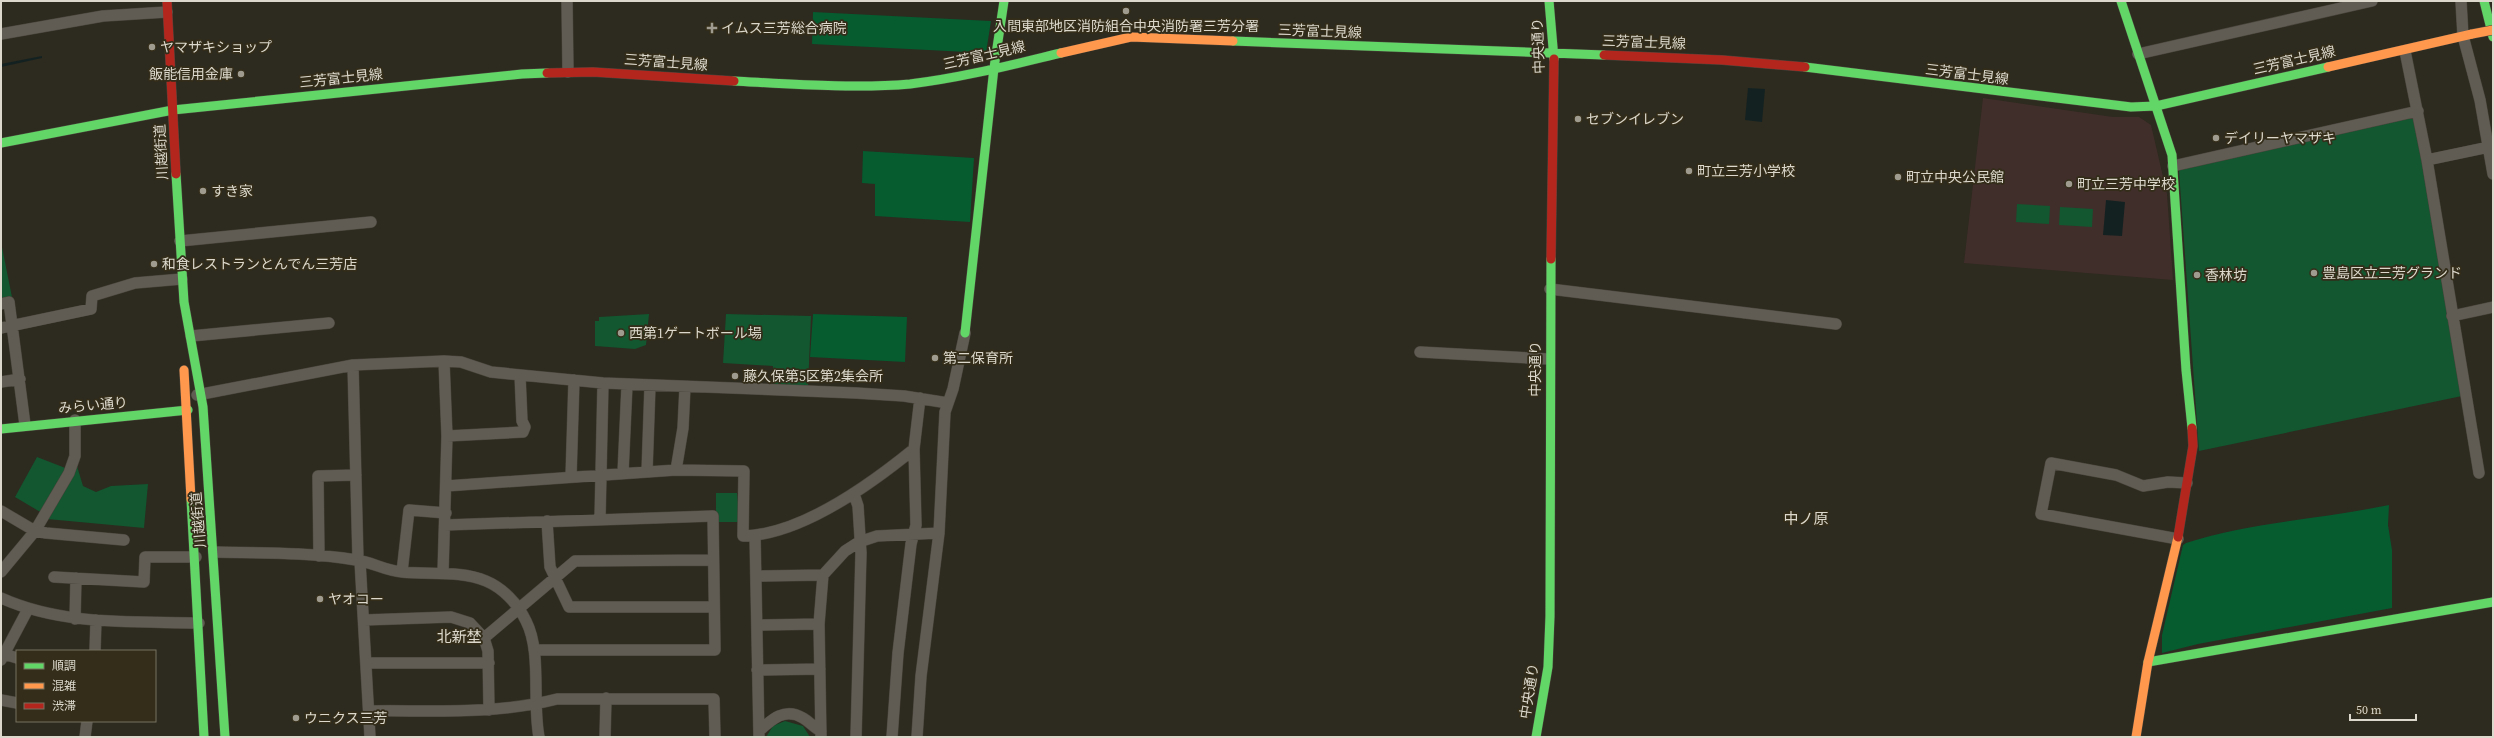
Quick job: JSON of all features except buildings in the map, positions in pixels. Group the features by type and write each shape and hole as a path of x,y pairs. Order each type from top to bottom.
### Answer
{"main road":[{"path":"966,333 994,68 1004,1"},
{"name":"中央通り","path":"1536,737 1548,667 1550,616 1549,359 1554,54 1549,1"},
{"path":"2123,1 2138,54 2172,155 2186,370 2192,416 2193,446 2178,539 2148,662 2136,737"},
{"path":"2484,1 2493,37"},
{"name":"川越街道","path":"167,6 184,302 183,356 188,410 204,737"},
{"name":"三芳富士見線","path":"1,143 173,110 492,77 568,72 616,73 801,85 868,86 942,80 1132,37 1729,60 1787,65 2119,107 2156,106 2493,30"},
{"name":"川越街道","path":"184,302 200,393 214,552 225,737"},
{"name":"みらい通り","path":"1,429 25,425 188,410"},
{"path":"2148,662 2493,602"}],"street":[{"path":"567,1 568,72"},
{"path":"2138,54 2372,1"},
{"path":"2461,1 2493,174"},
{"path":"1,34 167,6"},
{"path":"2405,50 2427,160 2479,473"},
{"path":"2173,166 2418,111"},
{"path":"2427,160 2489,147"},
{"path":"180,241 371,222"},
{"path":"1,328 91,309 92,296 135,283 182,278"},
{"path":"1550,289 1836,324"},
{"path":"1,304 9,302 25,425"},
{"path":"2452,316 2493,307"},
{"path":"191,336 329,323"},
{"path":"917,737 921,676 939,533 945,412 966,333"},
{"path":"1420,352 1549,359"},
{"path":"188,410 200,393 248,386 353,365 444,361 461,362 492,372 627,385 829,391 920,398 948,403"},
{"path":"443,573 447,436 444,361"},
{"path":"353,365 359,560 364,620 370,737"},
{"path":"447,436 523,432 525,427 522,421 520,375"},
{"path":"1,382 20,379"},
{"path":"571,477 574,380"},
{"path":"600,519 599,475 603,383"},
{"path":"623,473 627,385"},
{"path":"647,472 650,386"},
{"path":"676,470 682,428 685,387"},
{"path":"892,737 899,646 914,534 914,449 920,398"},
{"path":"1,572 35,530 74,464 76,445 75,420"},
{"path":"446,486 676,470 744,471 743,536 755,536 816,515 854,494 883,475 914,449"},
{"path":"2178,539 2042,514 2051,463 2116,475 2143,486 2168,482 2188,483"},
{"path":"320,556 318,476 356,475"},
{"path":"854,494 858,506 859,542 861,553 856,737"},
{"path":"402,572 408,510 445,519 547,521 713,516 715,650 534,650"},
{"path":"1,511 35,530 124,540"},
{"path":"547,521 548,557 554,578 569,607 714,607"},
{"path":"821,734 819,624 823,575 845,551 859,542 877,536 939,533"},
{"path":"755,536 759,734"},
{"path":"214,552 320,556 359,560 382,569 402,572 468,575 487,581 505,592 518,608 531,632 534,650 534,705 539,737"},
{"path":"54,577 144,582 145,557 196,557"},
{"path":"484,638 575,561 713,560"},
{"path":"756,576 823,575"},
{"path":"75,619 76,578"},
{"path":"1,598 28,609 75,619 199,623"},
{"path":"16,658 2,657 28,609"},
{"path":"364,620 451,617 470,623 484,638 489,663 489,710"},
{"path":"95,650 96,620"},
{"path":"757,625 819,624"},
{"path":"366,663 489,663"},
{"path":"757,670 820,669"},
{"path":"605,737 606,698"},
{"path":"368,710 489,710 534,705 557,699 714,699 715,737"},
{"path":"1,700 16,703"},
{"path":"759,734 775,717 790,714 804,719 821,734"},
{"path":"85,737 87,722"}],"shaded area":[{"path":"42,56 42,58 1,67 1,64"},
{"path":"1748,88 1765,89 1762,122 1745,120"},
{"name":"町立三芳中学校","path":"1983,98 2113,117 2139,117 2151,125 2167,194 2173,280 1964,263"},
{"path":"2106,200 2125,202 2122,236 2103,235"}],"green space":[{"path":"813,12 991,21 986,53 812,44"},
{"name":"豊島区立三芳グランド","path":"2409,116 2416,120 2462,396 2199,451 2179,171 2182,167"},
{"path":"863,151 974,158 970,222 875,216 875,184 862,183"},
{"path":"2017,204 2050,206 2049,224 2016,222"},
{"path":"2060,207 2093,209 2092,227 2059,225"},
{"path":"1,242 12,297 1,299"},
{"name":"西第1ゲートボール場","path":"649,314 646,345 635,349 595,346 595,321 599,321 599,317"},
{"path":"726,314 811,316 808,387 773,385 773,366 723,363"},
{"path":"813,314 907,317 905,362 810,357"},
{"path":"37,457 68,469 42,513 15,497"},
{"path":"77,466 83,486 96,492 111,486 148,484 144,528 47,519"},
{"path":"716,493 737,493 740,522 716,522"},
{"path":"2389,505 2388,525 2392,550 2392,608 2198,644 2162,653 2162,635 2183,545 2186,543 2262,525"},
{"path":"785,721 803,726 810,737 766,737 773,726"}],"traffic: fast":[{"path":"965,333 994,68 1004,1"},
{"path":"1549,1 1554,59"},
{"path":"2121,1 2172,155 2186,370 2192,428"},
{"path":"2484,1 2493,37"},
{"path":"1233,41 1604,55"},
{"path":"734,81 845,86 910,84 967,75 1061,53"},
{"path":"1805,67 2131,107 2156,106 2328,67"},
{"path":"1,143 173,110 522,74 547,73"},
{"path":"176,174 184,302 203,407 225,737"},
{"path":"1536,737 1548,667 1550,616 1551,259"},
{"path":"1,429 188,410"},
{"path":"191,499 204,737"},
{"path":"2148,662 2493,602"}],"traffic: slow":[{"path":"2472,34 2493,30"},
{"path":"2328,67 2472,34"},
{"path":"1061,53 1131,37 1233,41"},
{"path":"184,370 191,499"},
{"path":"2136,737 2148,662 2178,537"}],"traffic: jam":[{"path":"167,1 176,174"},
{"path":"1604,55 1722,60 1805,67"},
{"path":"1551,259 1554,59"},
{"path":"547,73 593,72 734,81"},
{"path":"2178,537 2193,446 2192,428"}],"place":[{"name":"入間東部地区消防組合中央消防署三芳分署","path":"1126,11"},
{"name":"イムス三芳総合病院","path":"712,28"},
{"name":"ヤマザキショップ","path":"152,47"},
{"name":"飯能信用金庫","path":"241,74"},
{"name":"セブンイレブン","path":"1578,119"},
{"name":"デイリーヤマザキ","path":"2216,138"},
{"name":"町立三芳小学校","path":"1689,171"},
{"name":"町立中央公民館","path":"1898,177"},
{"name":"町立三芳中学校","path":"2069,184"},
{"name":"すき家","path":"203,191"},
{"name":"和食レストランとんでん三芳店","path":"154,264"},
{"name":"豊島区立三芳グランド","path":"2314,273"},
{"name":"香林坊","path":"2197,275"},
{"name":"西第1ゲートボール場","path":"621,333"},
{"name":"第二保育所","path":"935,358"},
{"name":"藤久保第5区第2集会所","path":"735,376"},
{"name":"ヤオコー","path":"320,599"},
{"name":"ウニクス三芳","path":"296,718"}],"district":[{"name":"中ノ原","path":"1806,519"},
{"name":"北新埜","path":"459,637"}]}
